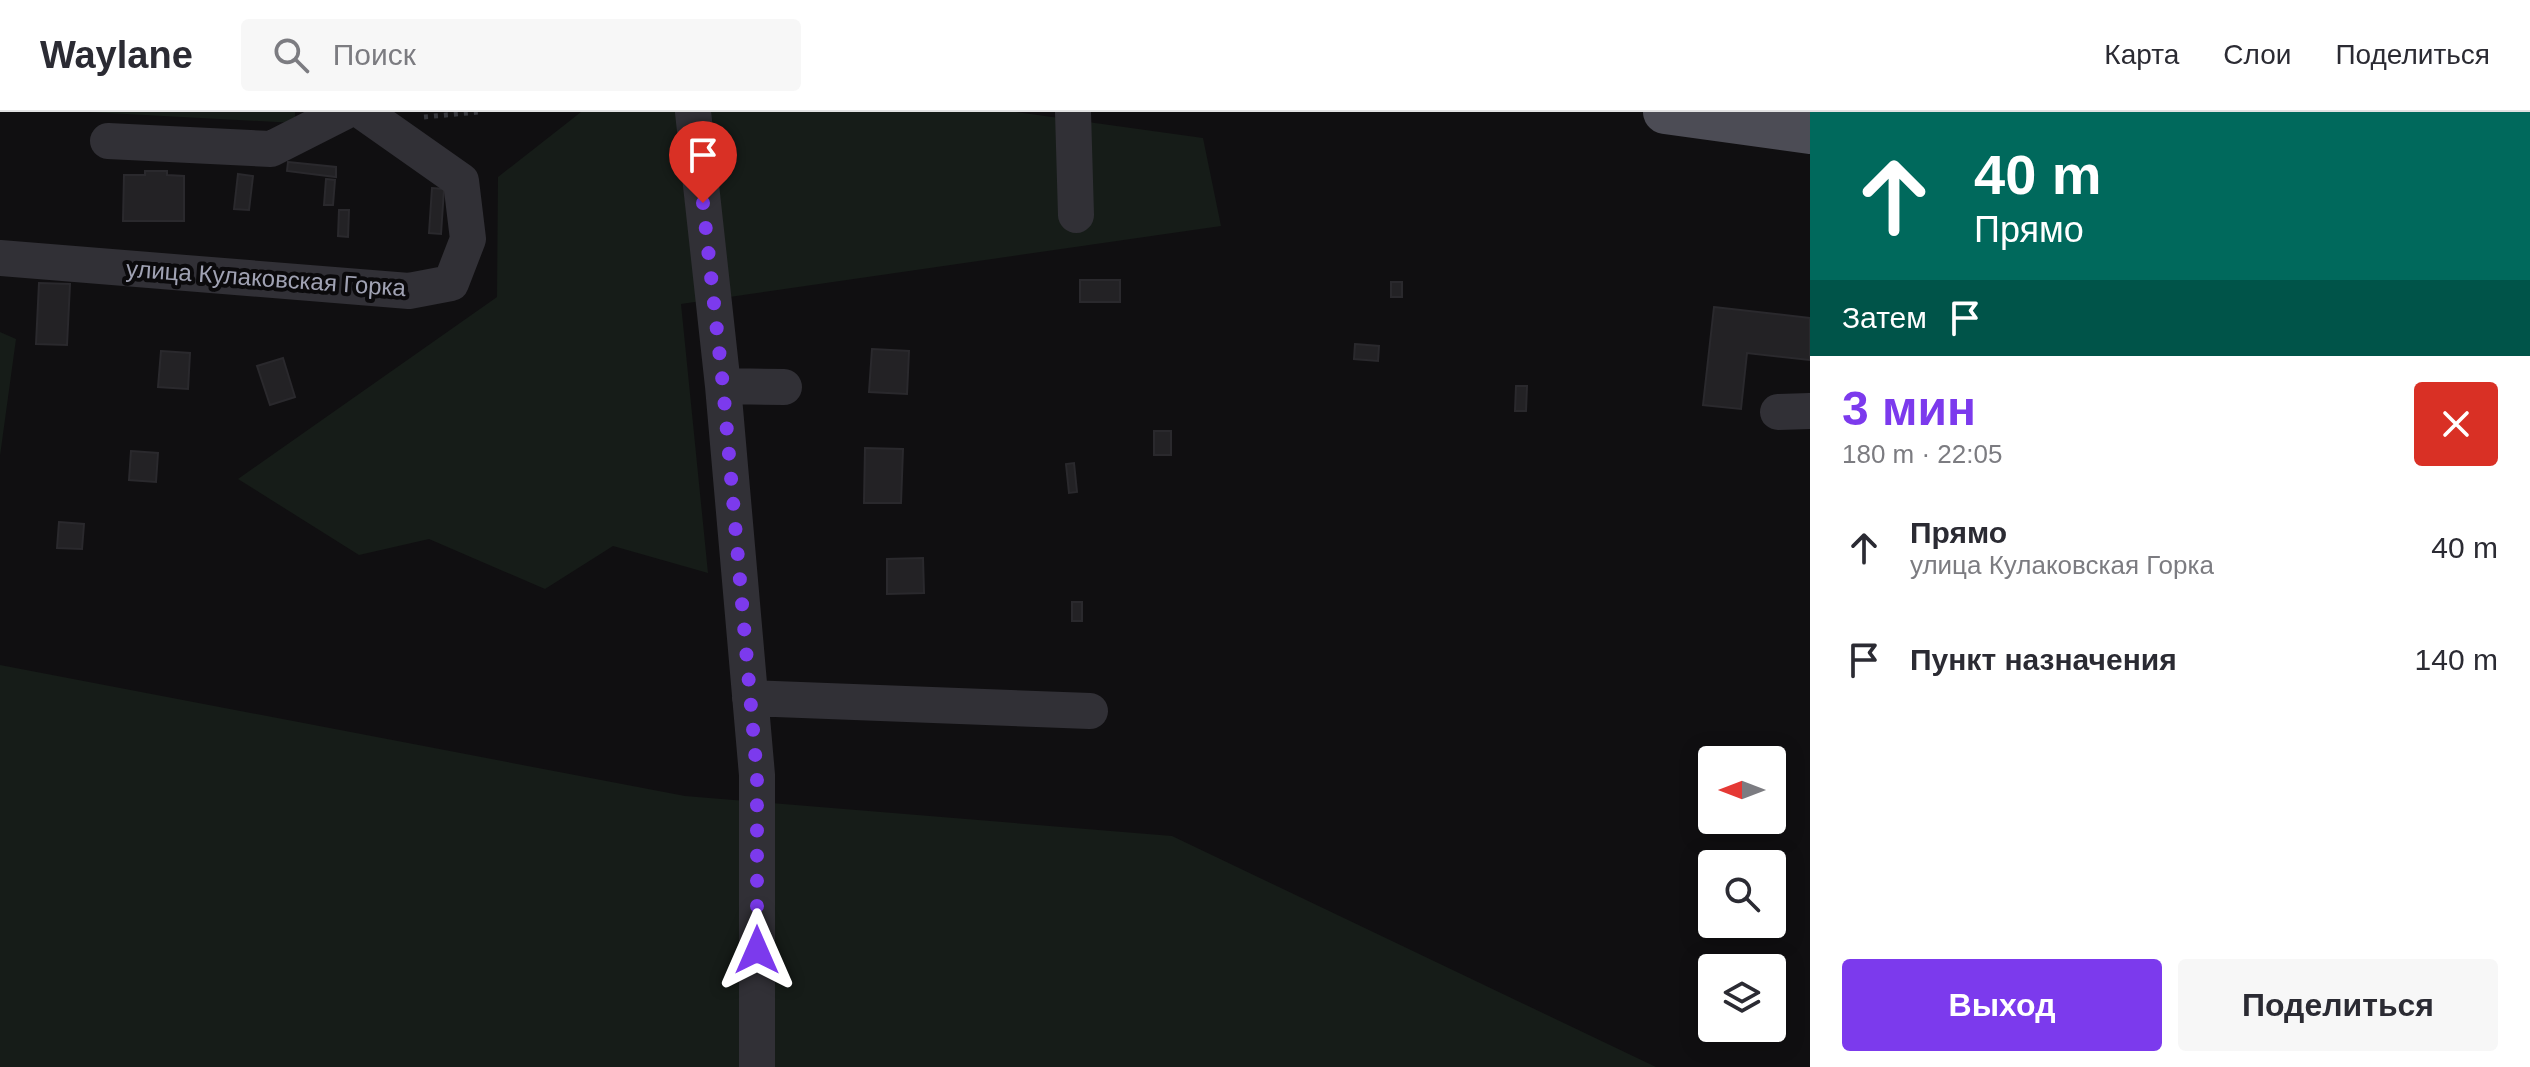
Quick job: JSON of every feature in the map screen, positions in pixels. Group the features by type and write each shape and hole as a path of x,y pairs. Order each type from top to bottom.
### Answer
{"main road":[{"path":"1665,112 1810,132"}],"street":[{"path":"108,141 271,149 344,112"},
{"name":"улица Кулаковская Горка","path":"0,258 409,291 451,283 468,239 461,181 363,112"},
{"path":"693,112 723,386 757,775 757,1067"},
{"path":"1073,112 1076,215"},
{"path":"723,386 784,387"},
{"path":"750,698 1090,711"}],"shaded area":[{"path":"89,112 295,112 295,123"},
{"path":"581,112 1016,112 1203,138 1221,226 681,304 708,573 613,546 545,589 429,539 359,555 238,479 497,297 498,177"},
{"path":"0,332 16,339 0,456"},
{"path":"0,665 685,796 1172,836 1656,1067 0,1067"}],"building":[{"path":"288,162 336,167 336,177 287,171"},
{"path":"145,171 167,171 167,175 184,176 184,221 123,221 124,175 145,175"},
{"path":"238,174 253,176 249,210 234,209"},
{"path":"326,179 335,180 333,205 324,205"},
{"path":"432,188 444,189 441,234 429,233"},
{"path":"339,210 349,210 348,237 338,236"},
{"path":"1080,280 1120,280 1120,302 1080,302"},
{"path":"1391,282 1402,282 1402,297 1391,297"},
{"path":"39,283 70,284 67,345 36,344"},
{"path":"1714,307 1810,318 1810,360 1747,353 1741,409 1703,405"},
{"path":"1355,344 1379,346 1378,361 1354,359"},
{"path":"872,349 909,351 907,394 869,392"},
{"path":"161,351 190,353 188,389 158,387"},
{"path":"283,358 295,397 270,405 257,366"},
{"path":"1516,386 1527,386 1526,411 1515,411"},
{"path":"1154,431 1171,431 1171,455 1154,455"},
{"path":"865,448 903,449 901,503 864,503"},
{"path":"131,451 158,453 156,482 129,480"},
{"path":"1074,463 1077,492 1069,493 1066,464"},
{"path":"59,522 84,524 82,549 57,548"},
{"path":"923,558 924,593 887,594 887,559"},
{"path":"1072,602 1082,602 1082,621 1072,621"}],"route":[{"path":"703,203 723,386 757,775 757,950"}]}
